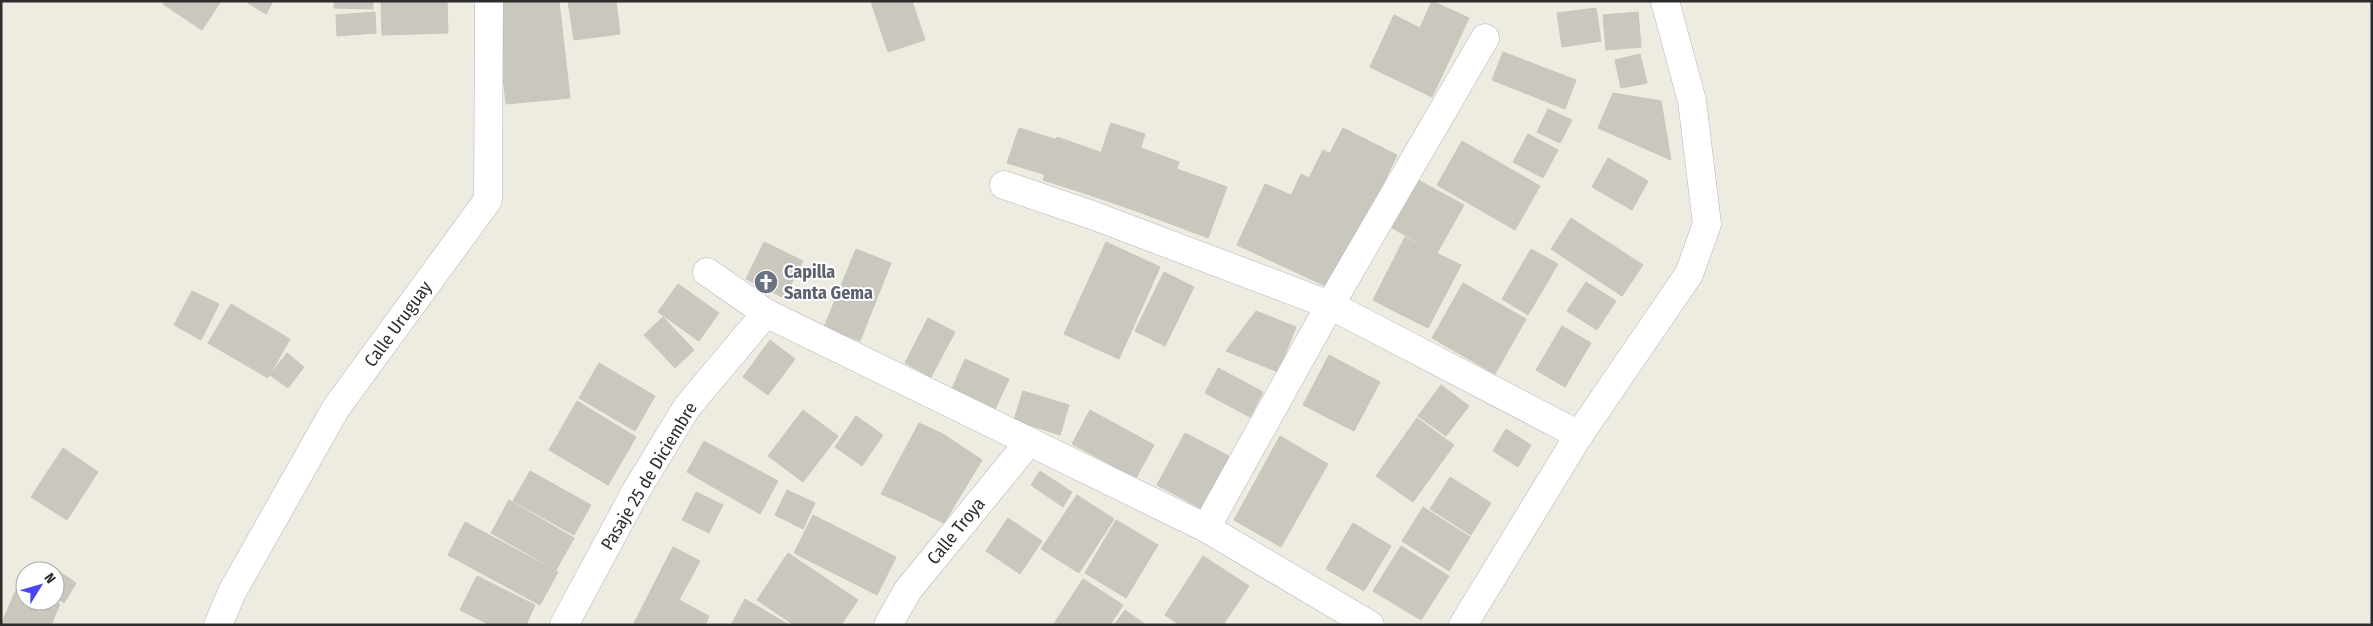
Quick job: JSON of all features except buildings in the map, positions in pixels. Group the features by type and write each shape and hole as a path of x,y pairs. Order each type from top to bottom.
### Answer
{"street":[{"name":"Calle Uruguay","path":"218,625 232,592 336,408 488,200 489,1"},
{"path":"1463,625 1579,435 1688,274 1707,224 1692,101 1665,1"},
{"path":"1206,528 1330,305 1485,38"},
{"path":"1004,185 1092,215 1330,305 1579,435"},
{"path":"707,272 766,313 1206,528 1370,625"},
{"name":"Pasaje 25 de Diciembre","path":"564,625 636,491 687,407 766,313"},
{"name":"Calle Troya","path":"888,625 908,590 1029,442"}],"place":[{"name":"Capilla Santa Gema","path":"766,282"}]}
